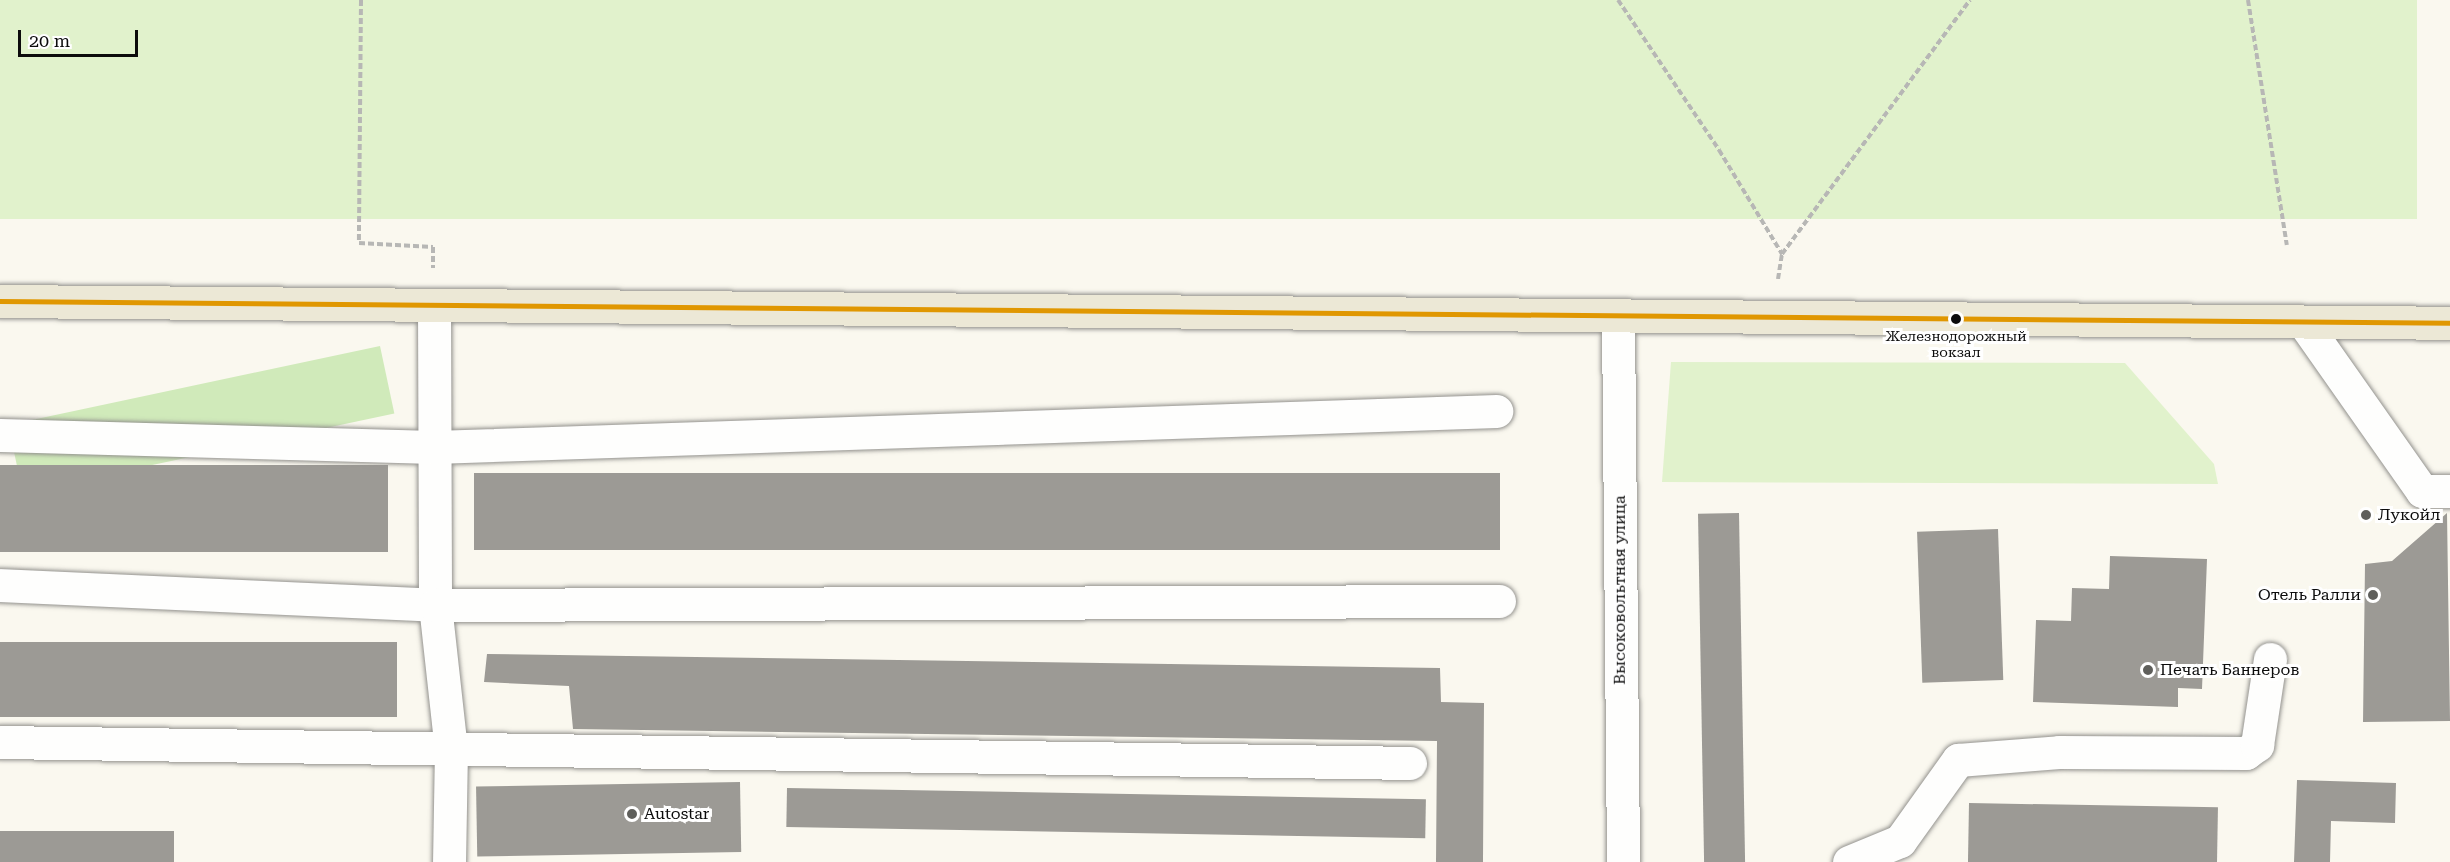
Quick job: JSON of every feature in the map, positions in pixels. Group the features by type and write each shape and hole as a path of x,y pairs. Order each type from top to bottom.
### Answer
{"main road":[{"path":"0,301 1618,318 1772,315 2450,323"}],"street":[{"path":"434,306 435,605 451,749 449,862"},
{"name":"Высоковольтная улица","path":"1618,318 1623,862"},
{"path":"2304,323 2422,491 2450,491"},
{"path":"0,435 434,447 1497,411"},
{"path":"0,585 435,605 1499,601"},
{"path":"1849,862 1900,841 1958,760 2060,752 2247,753 2258,745 2270,659"},
{"path":"0,742 1410,763"}],"path":[{"path":"361,0 359,243 433,247 434,306"},
{"path":"1618,0 1719,150 1782,254"},
{"path":"1772,315 1782,254 1970,0"},
{"path":"2248,0 2287,245"}],"green space":[{"path":"0,0 2417,0 2417,219 0,219"},
{"path":"380,346 394,413 23,492 8,425"},
{"path":"1671,362 2125,363 2214,464 2218,484 1662,482"}],"building":[{"path":"0,465 388,465 388,552 0,552"},
{"path":"474,473 1500,473 1500,550 474,550"},
{"path":"1739,513 1745,862 1704,862 1698,514"},
{"path":"2447,513 2450,721 2363,722 2365,564 2392,561"},
{"path":"1998,529 2003,680 1922,683 1917,532"},
{"path":"2110,556 2207,559 2202,689 2178,688 2178,707 2033,702 2036,620 2071,621 2072,588 2109,589"},
{"path":"0,642 397,642 397,717 0,717"},
{"path":"487,654 1440,668 1441,702 1484,703 1483,862 1436,862 1437,741 573,729 569,686 484,682"},
{"path":"2297,780 2396,783 2395,823 2331,821 2330,862 2294,862"},
{"path":"740,782 741,852 477,857 476,787"},
{"path":"787,788 1426,799 1425,838 786,827"},
{"path":"1969,803 2218,807 2217,862 1968,862"},
{"path":"0,831 174,831 174,862 0,862"}],"transit line":[{"path":"0,301 2450,323"}],"place":[{"name":"Железнодорожный вокзал","path":"1956,319"},
{"name":"Лукойл","path":"2366,515"},
{"name":"Отель Ралли","path":"2373,595"},
{"name":"Печать Баннеров","path":"2148,670"},
{"name":"Autostar","path":"632,814"}]}
